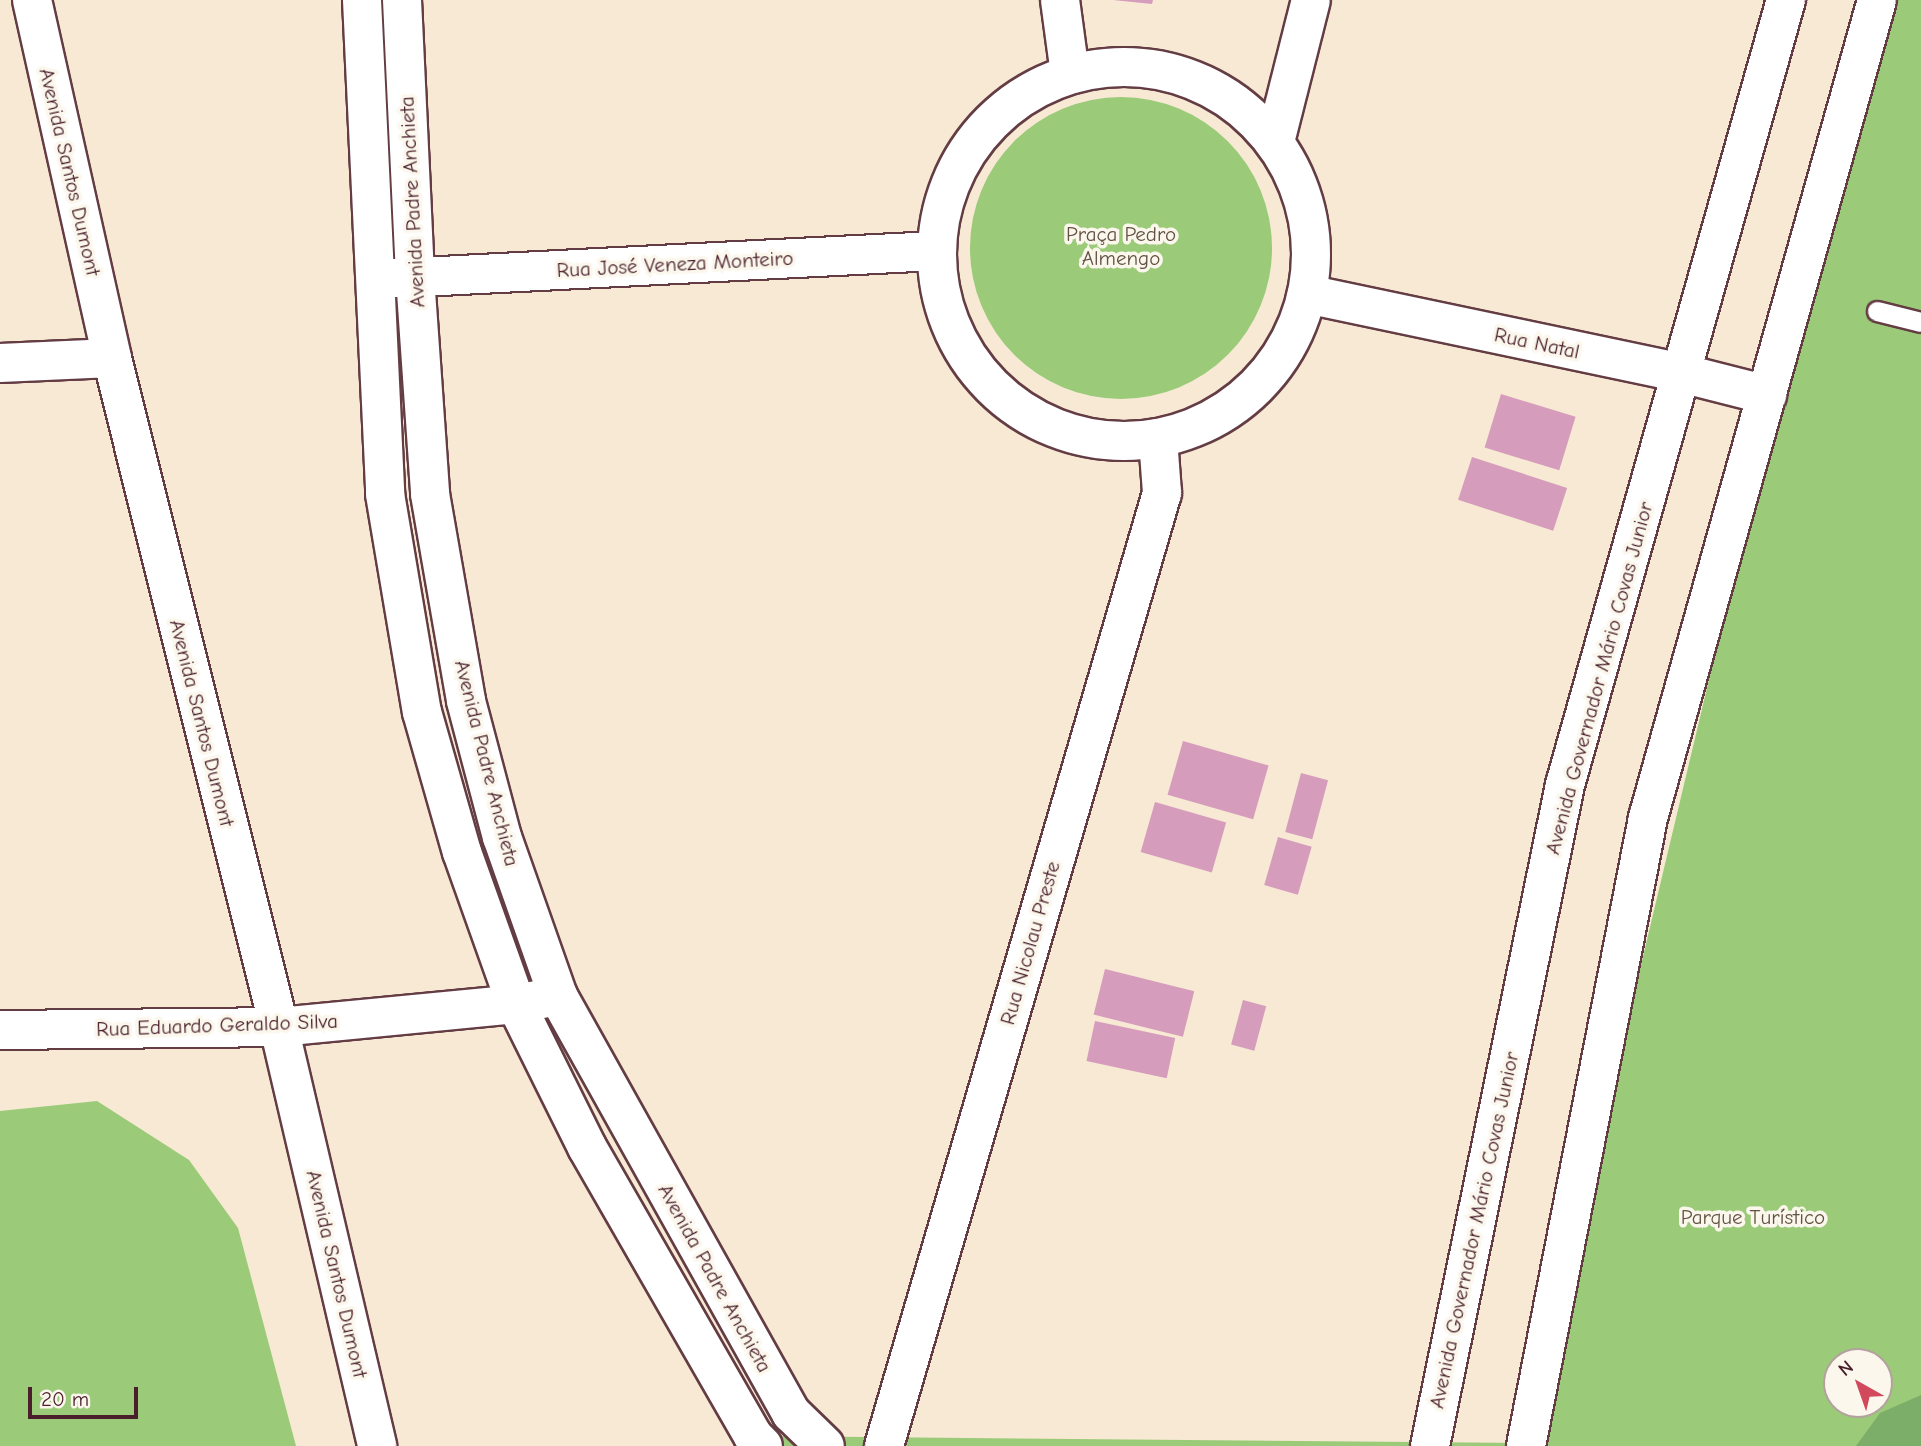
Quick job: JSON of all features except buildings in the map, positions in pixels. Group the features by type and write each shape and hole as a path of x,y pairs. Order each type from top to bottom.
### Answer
{"main road":[{"name":"Avenida Santos Dumont","path":"32,0 112,358 279,1027 377,1446"},
{"name":"Avenida Padre Anchieta","path":"362,0 385,494 422,712 462,852 516,1004 587,1147 753,1436 763,1446"},
{"name":"Avenida Padre Anchieta","path":"402,0 415,277 430,494 467,701 502,836 558,996 791,1413 825,1446"},
{"path":"1060,0 1070,74"},
{"path":"1275,142 1311,0"},
{"name":"Avenida Governador Mário Covas Junior","path":"1430,1446 1565,785 1786,0"},
{"path":"1526,1446 1648,818 1877,0"},
{"path":"1126,66 1183,75 1234,101 1275,142 1300,188 1311,240 1307,294 1288,345 1254,389 1209,421 1158,438 1103,441 1062,431 1049,427 1002,398 965,357 942,306 935,251 946,193 974,141 1016,100 1070,74 1126,66"},
{"name":"Rua José Veneza Monteiro","path":"377,279 935,251"},
{"name":"Rua Natal","path":"1307,294 1681,373 1766,396"},
{"path":"0,363 112,358"},
{"name":"Rua Nicolau Preste","path":"884,1446 1162,493 1158,438"},
{"name":"Rua Eduardo Geraldo Silva","path":"0,1030 279,1027 516,1004 558,996"}],"lane":[{"path":"1877,311 1921,322"}],"green space":[{"name":"Parque Turístico","path":"1871,0 1921,0 1921,1446 755,1446 753,1436 1527,1443"},
{"name":"Praça Pedro Almengo","path":"1121,97 1150,100 1179,108 1205,122 1228,141 1247,164 1261,190 1269,219 1272,248 1269,277 1261,306 1247,332 1228,355 1205,374 1179,388 1150,396 1121,399 1092,396 1063,388 1037,374 1014,355 995,332 981,306 973,277 970,248 973,219 981,190 995,164 1014,141 1037,122 1063,108 1092,100"},
{"path":"97,1101 189,1160 238,1228 296,1446 0,1446 0,1111"},
{"path":"1921,1395 1921,1446 1856,1446 1876,1418 1893,1418 1893,1407"}]}
